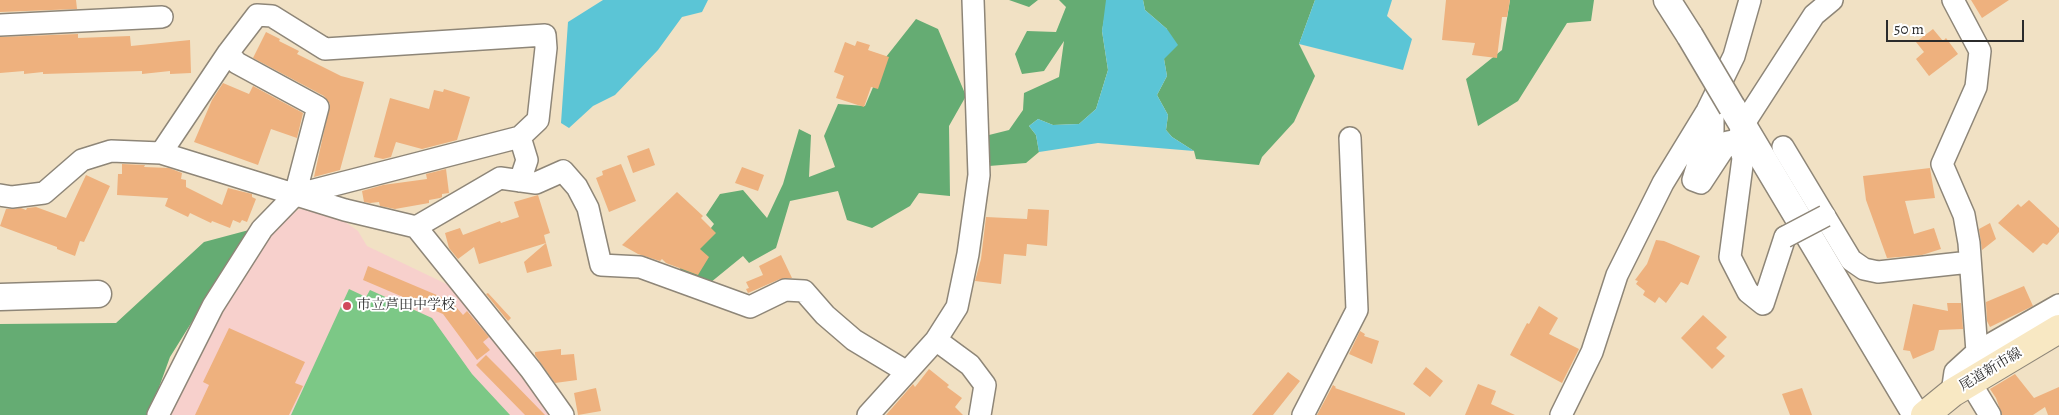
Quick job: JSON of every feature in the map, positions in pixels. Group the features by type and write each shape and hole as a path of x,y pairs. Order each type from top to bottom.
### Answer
{"main road":[{"name":"尾道新市線","path":"1925,415 1961,387 2059,328"}],"street":[{"path":"868,415 936,340 957,307 968,254 979,175 973,0"},
{"path":"1667,0 1690,36 1730,121 1743,158 1730,258 1748,292 1763,304 1785,236 1824,216"},
{"path":"1750,0 1734,56 1730,121 1916,415"},
{"path":"1561,415 1592,352 1617,275 1663,183 1730,121 1814,15 1832,0"},
{"path":"1953,0 1980,51 1976,87 1942,164 1964,215 1970,262 1977,352"},
{"path":"0,25 127,9 162,17"},
{"path":"161,153 228,53 257,15 272,16 325,49 545,35 546,48 538,120 520,137 295,195"},
{"path":"158,415 213,306 262,229 295,195 318,107 237,63 228,53"},
{"path":"520,137 526,160 520,181"},
{"path":"1303,415 1357,310 1350,138"},
{"path":"1783,148 1851,260 1864,269 1878,272 1970,262"},
{"path":"0,195 12,197 44,193 82,160 112,151 161,153 345,210 416,227 531,370 563,415"},
{"path":"416,227 500,178 536,183 563,171 577,187 588,208 601,265 640,267 750,307 785,290 804,291 824,315 854,340 907,372"},
{"path":"0,298 98,294"},
{"path":"1990,415 1961,387 1955,372 1977,352 2059,305"},
{"path":"936,340 970,365 985,385 980,415"}],"shaded area":[{"name":"市立芦田中学校","path":"299,209 331,212 358,231 367,246 461,291 553,415 170,415 214,321 261,239"}],"green space":[{"path":"1009,0 1038,0 1029,7"},
{"path":"1059,0 1106,0 1102,31 1108,70 1096,109 1079,124 1053,125 1038,119 1029,126 1036,135 1039,152 1026,163 989,166 985,136 1009,130 1023,110 1024,93 1059,77 1064,41 1044,71 1022,74 1015,54 1027,31 1056,32 1066,7"},
{"path":"1143,0 1315,0 1299,44 1315,76 1294,122 1262,157 1259,165 1196,159 1194,151 1172,137 1166,130 1168,115 1157,95 1167,76 1164,59 1167,29 1145,10"},
{"path":"1510,0 1594,0 1591,21 1567,23 1518,101 1478,126 1466,79 1502,50"},
{"path":"916,19 938,29 966,96 949,126 950,196 919,193 910,206 872,228 847,220 838,191 790,201 776,248 749,263 743,256 705,287 679,270 714,224 706,215 720,194 743,190 767,218 783,184 799,129 811,135 809,177 835,167 824,136 838,104 865,106 886,57"},
{"path":"249,230 170,357 149,415 0,415 0,324 116,323 204,242"},
{"path":"349,289 366,297 370,290 432,318 472,374 510,415 291,415"}],"water":[{"path":"603,0 708,0 702,12 682,17 658,50 615,95 593,106 569,128 561,123 568,22"},
{"path":"1106,0 1143,0 1145,10 1167,29 1178,45 1164,59 1167,76 1157,95 1168,115 1166,130 1172,137 1194,151 1098,143 1039,152 1036,135 1029,126 1038,119 1053,125 1079,124 1096,109 1108,70 1102,31"},
{"path":"1315,0 1392,0 1387,16 1412,39 1403,70 1299,44"}],"building":[{"path":"0,0 76,0 77,9 0,12"},
{"path":"1446,0 1510,0 1507,17 1502,17 1497,58 1472,55 1475,43 1442,40"},
{"path":"1971,0 2009,0 1982,18"},
{"path":"1933,29 1943,41 1946,38 1958,54 1929,76 1916,59 1924,52 1916,42"},
{"path":"266,32 299,51 297,54 341,76 364,82 340,170 314,177 330,104 324,96 253,58"},
{"path":"78,34 78,38 130,36 131,46 190,40 191,73 170,74 170,71 142,74 142,71 43,74 43,72 24,74 24,71 0,73 0,37"},
{"path":"857,41 870,45 868,50 889,57 878,89 871,87 864,107 836,98 844,76 834,72 845,42 855,46"},
{"path":"223,83 249,94 253,86 303,113 297,138 271,129 258,165 194,142 212,100"},
{"path":"444,89 470,97 457,140 422,149 396,142 391,157 383,159 374,157 390,98 429,109 434,90 443,92"},
{"path":"649,148 655,165 633,173 627,156"},
{"path":"122,164 169,168 182,173 181,179 186,180 186,187 222,205 228,188 252,194 252,197 256,199 247,222 242,220 240,223 233,220 230,228 212,221 211,223 190,213 188,217 165,206 168,198 117,195 118,174 122,174"},
{"path":"621,164 636,201 609,212 596,178 603,175 602,171"},
{"path":"742,167 764,175 758,191 735,183"},
{"path":"1930,168 1935,198 1905,201 1914,234 1934,228 1941,249 1922,255 1887,258 1866,200 1863,176"},
{"path":"446,169 449,193 442,194 440,198 429,200 429,203 395,209 380,206 379,202 364,202 362,191 383,185 427,179 426,174"},
{"path":"86,175 110,186 84,242 80,241 75,256 57,249 57,247 0,226 6,209 21,208 26,210 27,208 36,207 66,218"},
{"path":"677,192 703,216 701,218 716,233 700,249 709,257 698,275 666,263 662,259 660,261 638,254 622,245"},
{"path":"538,195 550,233 544,235 546,243 479,264 474,247 458,259 449,248 445,233 460,228 463,235 500,221 501,223 519,217 514,202"},
{"path":"2029,200 2059,228 2059,232 2047,245 2043,243 2033,253 1998,223 2018,204 2021,207"},
{"path":"1028,209 1049,210 1047,246 1027,244 1026,256 1004,254 1001,284 975,281 981,259 986,217 1027,219"},
{"path":"1990,223 1996,239 1982,250 1979,229"},
{"path":"1656,240 1664,241 1700,256 1688,285 1681,282 1666,303 1659,297 1655,303 1643,295 1645,291 1636,284 1638,281 1635,280 1647,264"},
{"path":"546,243 552,266 527,273 524,262"},
{"path":"781,255 792,278 780,279 748,293 746,289 749,288 746,282 763,275 759,266"},
{"path":"368,266 451,301 463,315 467,311 489,337 483,342 490,350 477,360 443,314 363,280"},
{"path":"2024,286 2033,306 1990,327 1987,321 1986,302"},
{"path":"488,293 511,318 508,321 486,294"},
{"path":"1947,303 1961,303 1963,329 1939,330 1934,350 1913,359 1910,351 1903,350 1913,304 1948,311"},
{"path":"1539,306 1558,318 1549,334 1579,349 1562,383 1510,355 1527,323 1529,324"},
{"path":"1703,315 1727,337 1716,348 1725,356 1712,369 1681,338"},
{"path":"229,328 305,362 295,383 303,386 289,415 195,415 209,385 203,382"},
{"path":"1360,331 1365,334 1364,336 1379,341 1372,364 1349,354"},
{"path":"561,349 561,355 574,354 577,380 555,383 535,355 535,352"},
{"path":"486,355 545,415 525,415 476,365"},
{"path":"1426,367 1443,381 1430,397 1413,384"},
{"path":"929,369 949,385 947,387 962,398 955,407 963,415 886,415 913,384 915,387"},
{"path":"1288,372 1300,381 1273,415 1252,415"},
{"path":"2015,374 2034,398 2059,387 2059,415 2048,415 2045,407 2033,415 2002,415 1996,398 1990,389"},
{"path":"1478,384 1496,391 1491,404 1515,415 1465,415"},
{"path":"1333,385 1335,388 1405,413 1405,415 1317,415"},
{"path":"596,388 601,411 578,415 574,393"},
{"path":"1802,388 1812,415 1790,415 1782,394"}],"place":[{"name":"市立芦田中学校","path":"347,306"}]}
